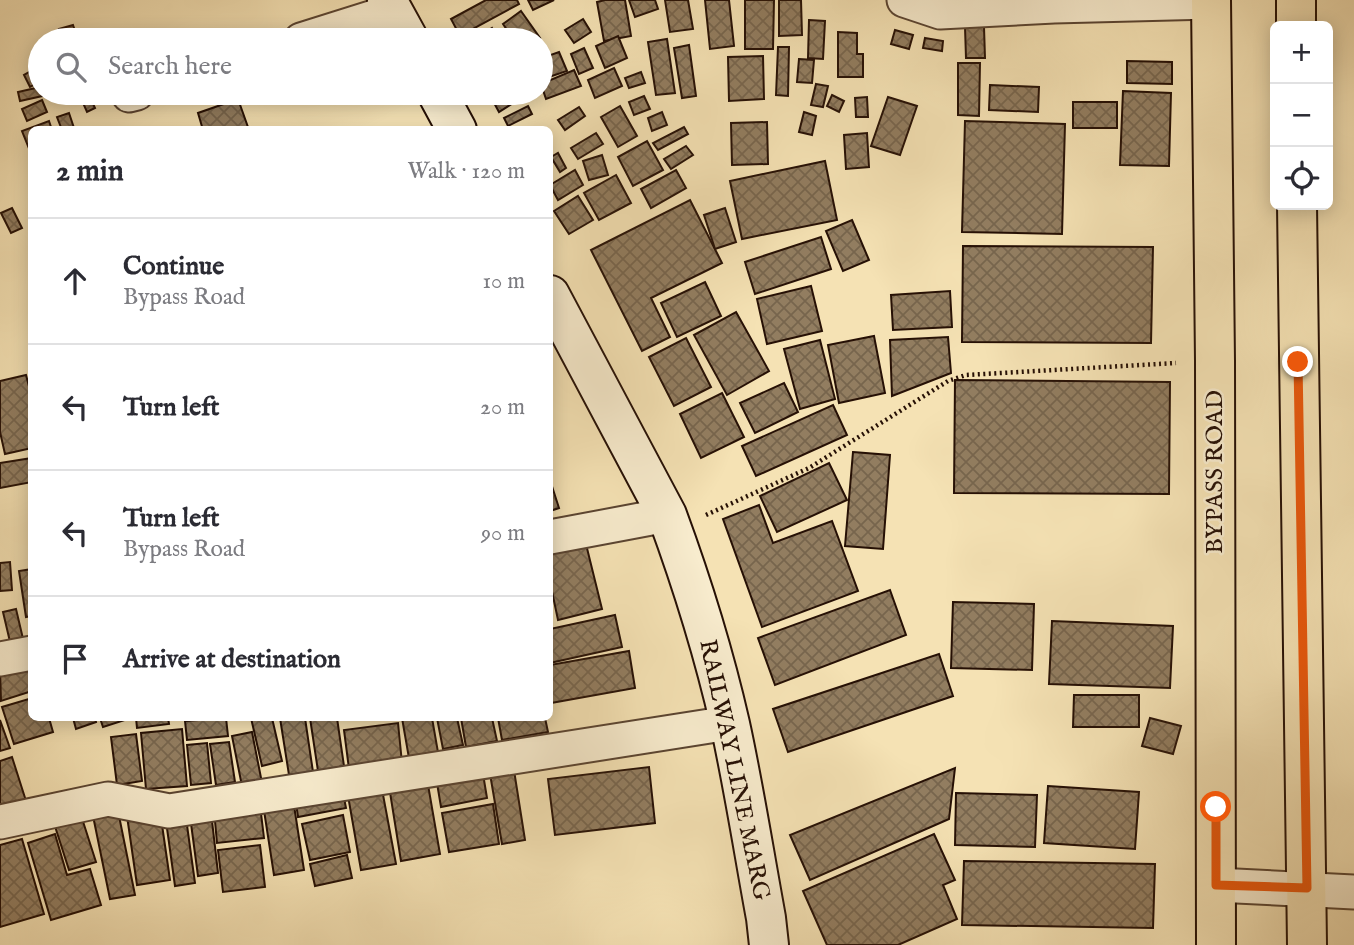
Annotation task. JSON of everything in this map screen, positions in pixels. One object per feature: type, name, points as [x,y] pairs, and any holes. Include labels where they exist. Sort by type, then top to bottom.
[{"type":"main road","points":[[1296,0],[1296,21]]},
{"type":"main road","name":"BYPASS ROAD","points":[[1211,1],[1216,945]]},
{"type":"main road","points":[[443,105],[455,126]]},
{"type":"main road","points":[[1297,210],[1307,945]]},
{"type":"main road","name":"RAILWAY LINE MARG","points":[[553,301],[670,523],[701,619],[729,723],[769,945]]},
{"type":"street","points":[[904,0],[940,12],[1211,1]]},
{"type":"street","points":[[351,28],[396,17]]},
{"type":"street","points":[[553,537],[670,523]]},
{"type":"street","points":[[0,659],[28,654]]},
{"type":"street","points":[[0,822],[108,799],[169,811],[729,723]]},
{"type":"street","points":[[1216,885],[1354,892]]},
{"type":"path","points":[[670,523],[809,468],[948,381],[966,375],[1215,361]]},
{"type":"building","points":[[486,0],[517,0],[519,4],[475,28],[456,28],[451,19]]},
{"type":"building","points":[[528,0],[554,0],[533,10]]},
{"type":"building","points":[[625,0],[631,36],[604,41],[597,2]]},
{"type":"building","points":[[629,0],[655,0],[658,9],[635,17]]},
{"type":"building","points":[[665,0],[688,0],[693,29],[670,32]]},
{"type":"building","points":[[705,0],[729,0],[734,46],[710,49]]},
{"type":"building","points":[[745,0],[774,0],[773,49],[745,49]]},
{"type":"building","points":[[779,0],[801,0],[802,35],[779,36]]},
{"type":"building","points":[[521,11],[533,28],[506,28],[503,24]]},
{"type":"building","points":[[583,19],[591,32],[574,43],[565,30]]},
{"type":"building","points":[[809,20],[825,21],[823,59],[808,58]]},
{"type":"building","points":[[965,27],[984,27],[985,58],[966,58]]},
{"type":"building","points":[[895,30],[913,35],[909,49],[891,44]]},
{"type":"building","points":[[838,32],[857,33],[857,54],[863,54],[863,77],[838,77]]},
{"type":"building","points":[[618,36],[627,58],[605,68],[596,46]]},
{"type":"building","points":[[925,38],[943,41],[942,51],[923,48]]},
{"type":"building","points":[[667,39],[675,93],[656,95],[648,42]]},
{"type":"building","points":[[689,45],[696,96],[682,98],[674,48]]},
{"type":"building","points":[[778,47],[789,47],[788,96],[776,95]]},
{"type":"building","points":[[584,48],[593,68],[579,74],[571,54]]},
{"type":"building","points":[[559,52],[567,71],[553,76],[553,54]]},
{"type":"building","points":[[763,56],[764,99],[729,101],[728,57]]},
{"type":"building","points":[[799,59],[814,60],[812,83],[797,82]]},
{"type":"building","points":[[1127,61],[1172,62],[1172,84],[1127,83]]},
{"type":"building","points":[[958,63],[980,63],[979,116],[958,115]]},
{"type":"building","points":[[614,68],[622,86],[595,98],[588,80]]},
{"type":"building","points":[[574,70],[581,86],[553,96],[553,79]]},
{"type":"building","points":[[641,72],[645,83],[629,88],[625,78]]},
{"type":"building","points":[[816,84],[828,86],[823,107],[811,105]]},
{"type":"building","points":[[990,85],[1039,87],[1038,112],[989,110]]},
{"type":"building","points":[[28,90],[28,99],[20,101],[18,92]]},
{"type":"building","points":[[1123,91],[1171,93],[1169,166],[1120,165]]},
{"type":"building","points":[[832,95],[844,101],[839,112],[827,106]]},
{"type":"building","points":[[644,96],[650,109],[634,115],[629,102]]},
{"type":"building","points":[[867,97],[868,117],[856,117],[855,98]]},
{"type":"building","points":[[888,97],[917,106],[900,155],[871,146]]},
{"type":"building","points":[[1073,102],[1117,102],[1117,128],[1073,128]]},
{"type":"building","points":[[31,105],[44,105],[47,112],[27,121],[22,109]]},
{"type":"building","points":[[84,105],[94,105],[95,108],[87,112]]},
{"type":"building","points":[[221,105],[240,105],[248,126],[202,126],[198,113]]},
{"type":"building","points":[[495,105],[510,105],[499,112]]},
{"type":"building","points":[[528,106],[532,114],[508,126],[504,118]]},
{"type":"building","points":[[620,106],[637,136],[618,147],[601,117]]},
{"type":"building","points":[[579,107],[585,116],[565,130],[558,120]]},
{"type":"building","points":[[662,112],[667,125],[652,131],[648,118]]},
{"type":"building","points":[[804,112],[816,116],[812,135],[799,132]]},
{"type":"building","points":[[69,113],[73,126],[60,126],[57,117]]},
{"type":"building","points":[[49,121],[51,126],[36,126]]},
{"type":"building","points":[[965,121],[1065,124],[1062,234],[962,232]]},
{"type":"building","points":[[767,122],[768,164],[732,165],[731,123]]},
{"type":"building","points":[[684,127],[688,134],[658,150],[653,143]]},
{"type":"building","points":[[28,129],[28,146],[22,131]]},
{"type":"building","points":[[596,133],[603,144],[578,159],[571,148]]},
{"type":"building","points":[[867,133],[869,167],[846,169],[844,135]]},
{"type":"building","points":[[647,141],[663,170],[633,186],[618,157]]},
{"type":"building","points":[[686,146],[693,155],[671,169],[664,159]]},
{"type":"building","points":[[558,153],[566,168],[560,172],[553,156]]},
{"type":"building","points":[[602,155],[608,175],[589,180],[583,161]]},
{"type":"building","points":[[825,161],[837,220],[742,239],[730,181]]},
{"type":"building","points":[[575,170],[583,185],[558,200],[553,191],[553,183]]},
{"type":"building","points":[[676,170],[686,188],[651,208],[641,189]]},
{"type":"building","points":[[616,175],[631,203],[599,220],[584,193]]},
{"type":"building","points":[[578,196],[593,220],[569,234],[554,211]]},
{"type":"building","points":[[690,200],[722,263],[651,298],[670,337],[642,351],[591,250]]},
{"type":"building","points":[[12,208],[22,228],[11,233],[1,213]]},
{"type":"building","points":[[725,208],[736,242],[715,249],[704,215]]},
{"type":"building","points":[[852,220],[869,260],[843,271],[826,231]]},
{"type":"building","points":[[821,237],[831,269],[755,294],[745,262]]},
{"type":"building","points":[[963,246],[1153,247],[1151,343],[962,342]]},
{"type":"building","points":[[705,282],[721,316],[677,337],[661,303]]},
{"type":"building","points":[[811,286],[822,331],[767,344],[757,299]]},
{"type":"building","points":[[950,291],[952,327],[893,330],[891,295]]},
{"type":"building","points":[[736,312],[769,371],[727,395],[694,335]]},
{"type":"building","points":[[874,336],[885,393],[839,403],[828,345]]},
{"type":"building","points":[[948,337],[951,373],[892,396],[890,340]]},
{"type":"building","points":[[686,338],[711,387],[674,406],[649,357]]},
{"type":"building","points":[[820,340],[835,399],[800,409],[784,349]]},
{"type":"building","points":[[26,375],[28,449],[5,454],[0,432],[0,381]]},
{"type":"building","points":[[955,380],[1170,382],[1169,494],[954,493]]},
{"type":"building","points":[[784,383],[798,412],[755,433],[740,403]]},
{"type":"building","points":[[722,393],[744,437],[701,458],[680,414]]},
{"type":"building","points":[[833,405],[847,435],[756,476],[742,446]]},
{"type":"building","points":[[853,452],[890,455],[883,549],[845,546]]},
{"type":"building","points":[[28,459],[28,483],[0,488],[0,463]]},
{"type":"building","points":[[829,463],[847,500],[777,532],[760,496]]},
{"type":"building","points":[[553,489],[559,508],[553,510]]},
{"type":"building","points":[[759,505],[773,543],[832,521],[858,591],[762,627],[723,519]]},
{"type":"building","points":[[583,532],[602,609],[558,620],[553,596],[553,540]]},
{"type":"building","points":[[10,562],[12,590],[0,591],[0,563]]},
{"type":"building","points":[[28,570],[28,617],[26,617],[19,571]]},
{"type":"building","points":[[890,590],[906,635],[775,685],[758,638]]},
{"type":"building","points":[[953,602],[1034,604],[1032,670],[951,668]]},
{"type":"building","points":[[16,609],[24,643],[11,646],[3,612]]},
{"type":"building","points":[[615,615],[622,647],[553,662],[553,628]]},
{"type":"building","points":[[1052,621],[1173,626],[1170,688],[1049,684]]},
{"type":"building","points":[[629,651],[635,688],[553,703],[553,664]]},
{"type":"building","points":[[939,654],[953,696],[788,752],[773,709]]},
{"type":"building","points":[[28,661],[28,692],[1,701],[0,670]]},
{"type":"building","points":[[1074,695],[1139,695],[1139,727],[1073,727]]},
{"type":"building","points":[[28,699],[28,721],[50,721],[53,732],[14,744],[2,707]]},
{"type":"building","points":[[1150,718],[1181,726],[1173,754],[1142,746]]},
{"type":"building","points":[[0,720],[10,748],[0,751]]},
{"type":"building","points":[[74,721],[96,721],[96,722],[76,729]]},
{"type":"building","points":[[101,721],[122,721],[103,727]]},
{"type":"building","points":[[136,721],[168,721],[169,724],[137,728]]},
{"type":"building","points":[[185,721],[226,721],[228,736],[187,740]]},
{"type":"building","points":[[252,721],[273,721],[282,761],[262,766]]},
{"type":"building","points":[[280,721],[305,721],[313,772],[289,775]]},
{"type":"building","points":[[310,721],[337,721],[344,766],[318,771]]},
{"type":"building","points":[[403,721],[433,721],[439,758],[410,764]]},
{"type":"building","points":[[438,721],[458,721],[463,745],[443,749]]},
{"type":"building","points":[[462,721],[493,721],[497,741],[466,747]]},
{"type":"building","points":[[499,721],[546,721],[548,732],[502,740]]},
{"type":"building","points":[[398,723],[402,763],[349,769],[344,730]]},
{"type":"building","points":[[182,729],[187,786],[146,789],[141,733]]},
{"type":"building","points":[[252,732],[262,783],[242,786],[232,736]]},
{"type":"building","points":[[136,734],[142,781],[117,785],[111,737]]},
{"type":"building","points":[[229,742],[235,782],[216,785],[210,744]]},
{"type":"building","points":[[207,743],[211,783],[191,785],[187,745]]},
{"type":"building","points":[[12,757],[27,804],[0,813],[0,761]]},
{"type":"building","points":[[513,764],[525,840],[502,844],[489,768]]},
{"type":"building","points":[[649,767],[655,823],[555,835],[548,779]]},
{"type":"building","points":[[482,768],[487,798],[441,807],[436,777]]},
{"type":"building","points":[[955,768],[949,819],[810,880],[790,835]]},
{"type":"building","points":[[427,779],[440,854],[401,861],[389,786]]},
{"type":"building","points":[[381,784],[396,864],[361,870],[347,790]]},
{"type":"building","points":[[1048,786],[1139,792],[1135,849],[1044,843]]},
{"type":"building","points":[[342,788],[346,808],[298,817],[295,796]]},
{"type":"building","points":[[956,793],[1037,795],[1035,847],[955,845]]},
{"type":"building","points":[[293,799],[304,870],[274,875],[263,804]]},
{"type":"building","points":[[493,804],[499,844],[449,852],[442,813]]},
{"type":"building","points":[[260,805],[264,838],[217,843],[214,810]]},
{"type":"building","points":[[117,806],[135,895],[110,899],[92,811]]},
{"type":"building","points":[[79,809],[96,862],[69,870],[52,817]]},
{"type":"building","points":[[160,811],[170,880],[137,885],[127,816]]},
{"type":"building","points":[[211,812],[218,873],[198,876],[190,816]]},
{"type":"building","points":[[343,815],[350,852],[310,860],[302,824]]},
{"type":"building","points":[[186,818],[195,883],[175,886],[166,821]]},
{"type":"building","points":[[55,834],[67,875],[90,869],[101,905],[51,920],[28,843]]},
{"type":"building","points":[[934,834],[955,880],[943,885],[957,919],[898,945],[827,945],[803,891]]},
{"type":"building","points":[[22,839],[44,914],[0,927],[0,845]]},
{"type":"building","points":[[260,845],[265,887],[223,892],[218,850]]},
{"type":"building","points":[[347,855],[352,878],[315,886],[310,864]]},
{"type":"building","points":[[964,861],[1155,864],[1153,928],[962,925]]},
{"type":"route","points":[[1216,807],[1216,885],[1307,888],[1298,362]]}]
